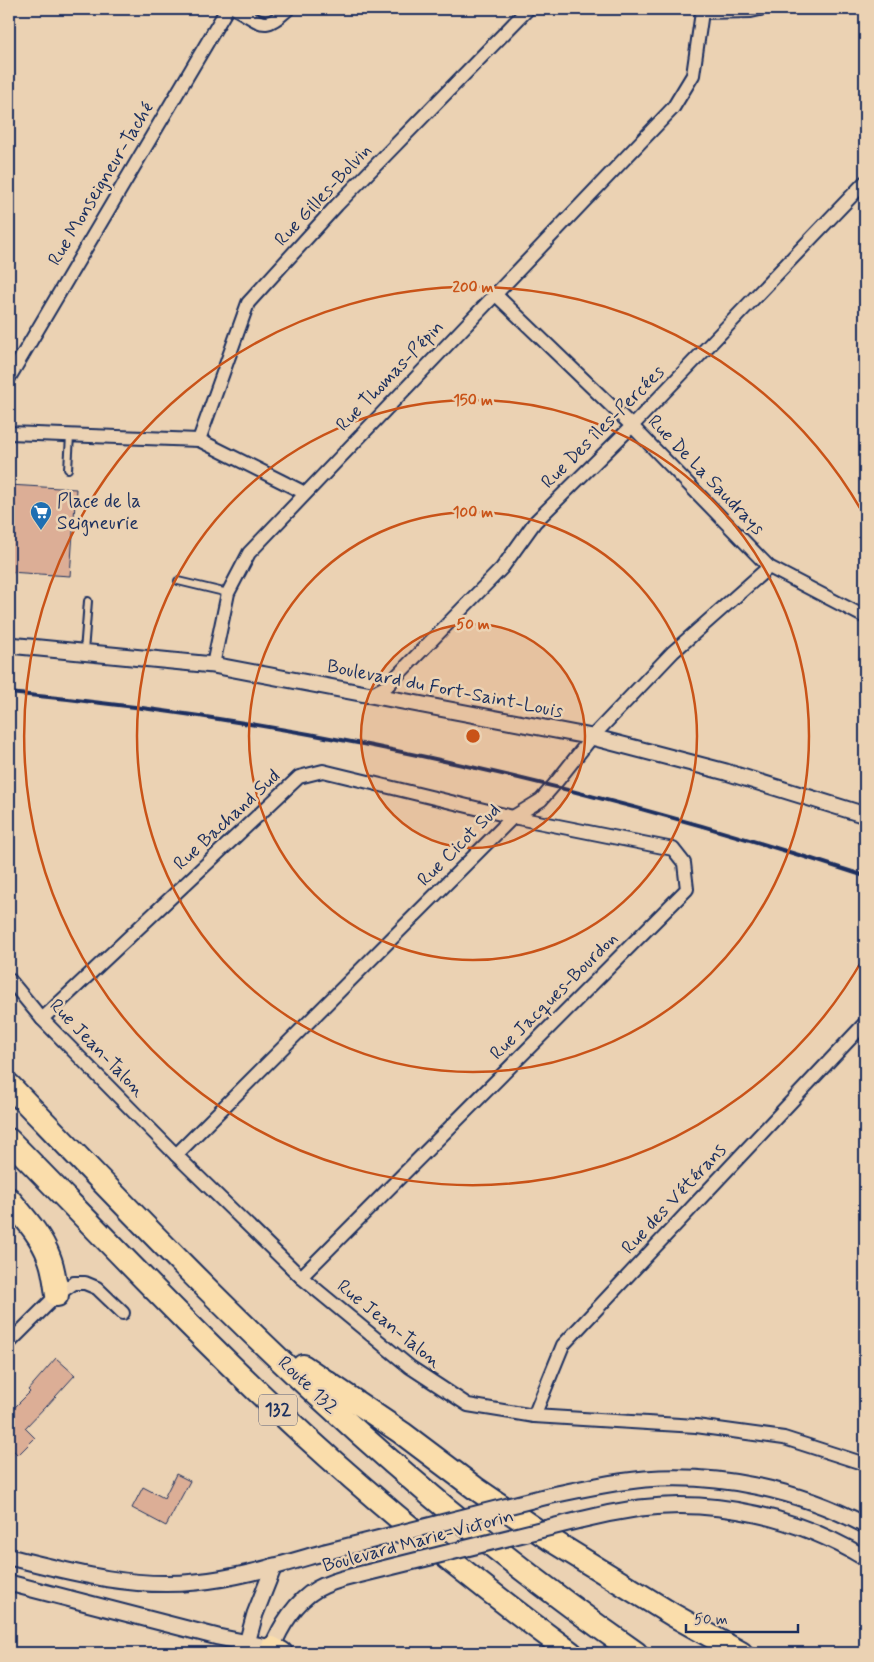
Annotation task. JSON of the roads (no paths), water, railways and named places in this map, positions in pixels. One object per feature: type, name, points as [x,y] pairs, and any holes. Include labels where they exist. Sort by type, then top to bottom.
[{"type":"highway","name":"Route 132","points":[[9,1085],[247,1328],[324,1401],[416,1483],[494,1547],[636,1653]]},
{"type":"highway","name":"Route 132","points":[[9,1140],[220,1354],[304,1435],[448,1559],[571,1653]]},
{"type":"highway","points":[[9,1199],[32,1228],[46,1251],[52,1267],[57,1295]]},
{"type":"highway","points":[[247,1328],[402,1433],[475,1488],[551,1540],[673,1615],[741,1653]]},
{"type":"street","name":"Rue Monseigneur-Taché","points":[[9,378],[226,9]]},
{"type":"street","points":[[236,9],[263,24],[272,23],[288,9]]},
{"type":"street","name":"Rue Gilles-Bolvin","points":[[200,440],[248,303],[337,205],[528,9]]},
{"type":"street","points":[[702,11],[750,11],[760,9]]},
{"type":"street","name":"Rue Thomas-Pépin","points":[[213,665],[228,593],[249,553],[673,108],[693,75],[702,11]]},
{"type":"street","name":"Rue Des îles-Percées","points":[[368,696],[387,686],[502,568],[535,522],[632,426],[865,182]]},
{"type":"street","name":"Rue De La Saudrays","points":[[495,294],[632,426],[769,566],[865,618]]},
{"type":"street","points":[[9,433],[200,440],[305,493]]},
{"type":"street","name":"Rue Cicot Sud","points":[[176,1155],[513,817],[540,800],[554,786],[592,737],[673,652],[769,566]]},
{"type":"street","name":"Boulevard du Fort-Saint-Louis","points":[[9,645],[213,665],[368,696],[592,737],[726,772],[865,815]]},
{"type":"street","name":"Rue Bachand Sud","points":[[42,1019],[300,777],[323,771],[513,817]]},
{"type":"street","name":"Rue Jacques-Bourdon","points":[[302,1277],[687,889],[684,863],[673,849],[513,817]]},
{"type":"street","name":"Rue Jean-Talon","points":[[9,979],[42,1019],[176,1155],[302,1277],[410,1367],[468,1405],[534,1416],[696,1426],[784,1438],[865,1464]]},
{"type":"street","name":"Rue des Vétérans","points":[[534,1416],[563,1344],[865,1023]]},
{"type":"street","points":[[9,1344],[57,1295],[70,1285],[79,1282],[97,1288],[122,1313]]},
{"type":"street","name":"Boulevard Marie-Victorin","points":[[9,1557],[85,1576],[119,1581],[156,1584],[214,1580],[548,1496],[626,1481],[663,1478],[704,1478],[748,1484],[790,1494],[823,1505],[865,1525]]},
{"type":"street","name":"Boulevard Marie-Victorin","points":[[9,1583],[277,1651],[283,1626],[304,1600],[322,1587],[354,1576],[580,1520],[641,1508],[696,1506],[732,1510],[767,1517],[806,1529],[865,1558]]},
{"type":"street","points":[[247,1643],[255,1614],[274,1566]]},
{"type":"lane","points":[[68,469],[70,436]]},
{"type":"lane","points":[[178,581],[228,593]]},
{"type":"lane","points":[[84,652],[88,601]]},
{"type":"railway","points":[[9,693],[227,720],[442,760],[549,785],[655,813],[865,876]]},
{"type":"place","name":"Place de la Seigneurie","points":[[41,531]]}]
